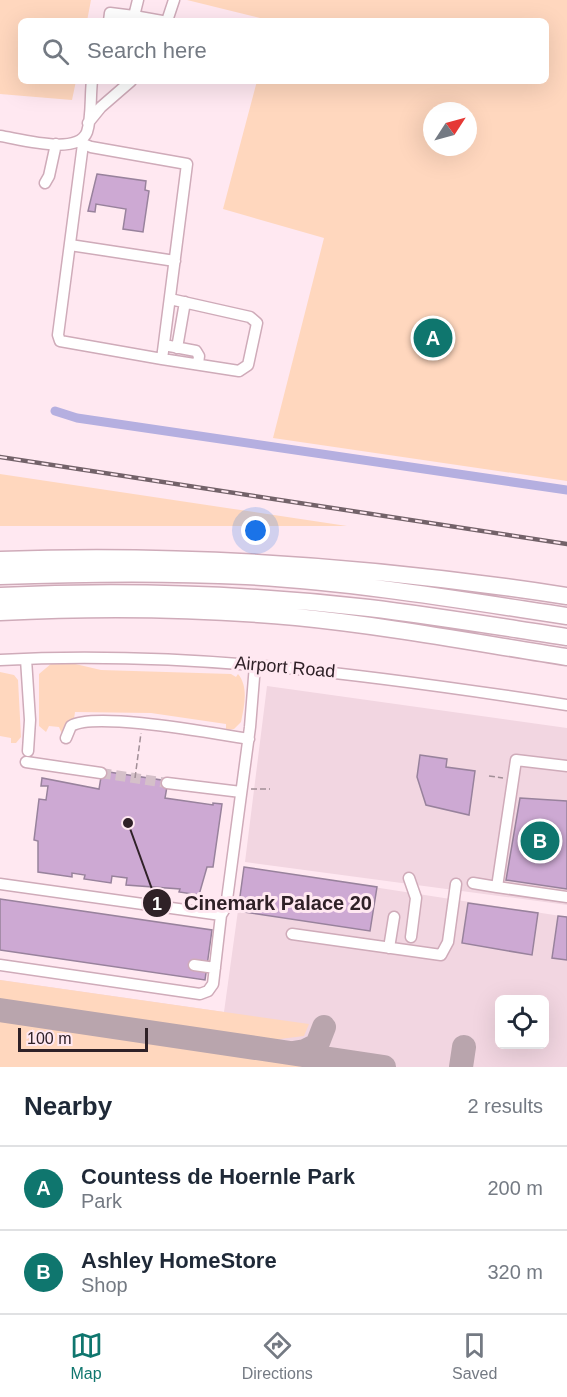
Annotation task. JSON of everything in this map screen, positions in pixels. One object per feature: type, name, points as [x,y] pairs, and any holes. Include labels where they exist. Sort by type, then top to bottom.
[{"type":"highway","points":[[0,560],[180,559],[303,565],[474,582],[567,596]]},
{"type":"highway","points":[[0,576],[125,573],[247,576],[411,593],[567,616]]},
{"type":"highway","points":[[0,596],[110,593],[271,599],[398,612],[567,637]]},
{"type":"highway","points":[[0,612],[109,609],[269,615],[363,624],[567,657]]},
{"type":"street","points":[[134,16],[138,0]]},
{"type":"street","points":[[168,18],[173,1]]},
{"type":"street","points":[[109,18],[110,13],[145,18]]},
{"type":"street","points":[[92,84],[86,133],[81,143],[58,335],[60,341],[239,371],[248,365],[257,323],[250,317],[170,299]]},
{"type":"street","points":[[87,123],[101,107],[128,84]]},
{"type":"street","points":[[0,136],[67,146],[81,143],[187,164],[162,359]]},
{"type":"street","points":[[45,183],[49,176],[56,144]]},
{"type":"street","points":[[70,245],[175,261]]},
{"type":"street","points":[[177,348],[185,302]]},
{"type":"street","points":[[164,345],[196,351],[199,356],[198,364]]},
{"type":"street","points":[[26,659],[30,720],[27,756],[101,773]]},
{"type":"street","name":"Airport Road","points":[[0,660],[161,659],[255,664],[354,673],[567,705]]},
{"type":"street","points":[[0,965],[200,994],[212,987],[221,915],[226,907],[249,739],[255,664]]},
{"type":"street","points":[[66,738],[68,728],[77,722],[143,723],[249,739]]},
{"type":"street","points":[[497,887],[516,760],[567,766]]},
{"type":"street","points":[[168,783],[241,789]]},
{"type":"street","points":[[409,878],[416,897],[411,936]]},
{"type":"street","points":[[473,883],[567,897]]},
{"type":"street","points":[[0,884],[221,915]]},
{"type":"street","points":[[292,934],[443,954],[448,942],[456,884]]},
{"type":"street","points":[[389,948],[394,917]]},
{"type":"street","points":[[194,965],[215,968]]},
{"type":"path","points":[[135,778],[143,723]]},
{"type":"path","points":[[489,776],[513,779]]},
{"type":"path","points":[[241,789],[270,789]]},
{"type":"shaded area","points":[[0,0],[91,0],[88,18],[18,18],[18,84],[75,84],[72,100],[0,94]]},
{"type":"shaded area","points":[[187,0],[567,0],[567,481],[273,438],[324,238],[223,209],[256,84],[549,84],[549,18],[260,18]]},
{"type":"shaded area","points":[[0,474],[347,526],[0,526]]},
{"type":"shaded area","points":[[52,663],[71,663],[101,670],[231,674],[236,677],[238,674],[245,691],[241,722],[234,729],[226,730],[226,724],[151,713],[75,712],[74,719],[69,722],[62,734],[59,727],[49,726],[46,732],[39,726],[39,674]]},
{"type":"shaded area","points":[[0,672],[14,675],[18,680],[21,737],[16,743],[11,743],[11,738],[0,736]]},
{"type":"shaded area","points":[[267,686],[567,728],[567,905],[245,862]]},
{"type":"shaded area","points":[[244,867],[567,917],[567,1067],[0,1067],[0,980],[224,1012]]},
{"type":"shaded area","points":[[0,980],[309,1024],[304,1036],[272,1040],[221,1035],[0,1002]]},
{"type":"shaded area","points":[[0,1019],[265,1057],[309,1067],[0,1067]]},
{"type":"building","points":[[97,174],[146,181],[145,190],[149,191],[143,232],[123,229],[126,209],[96,204],[95,212],[88,211]]},
{"type":"building","points":[[420,755],[447,759],[446,767],[475,771],[469,815],[426,805],[417,777]]},
{"type":"building","points":[[102,771],[168,781],[165,798],[213,805],[213,803],[222,804],[213,867],[207,867],[199,895],[179,892],[180,889],[126,885],[127,878],[112,876],[111,883],[84,879],[85,875],[72,873],[72,877],[38,872],[38,841],[34,840],[39,799],[46,800],[48,786],[41,786],[42,778],[99,789]]},
{"type":"building","points":[[520,798],[567,801],[567,889],[506,880]]},
{"type":"building","points":[[244,867],[377,887],[370,931],[238,911]]},
{"type":"building","points":[[0,899],[212,930],[205,980],[0,950]]},
{"type":"building","points":[[468,903],[538,913],[532,955],[462,943]]},
{"type":"building","points":[[558,916],[567,917],[567,960],[552,958]]},
{"type":"waterway","points":[[55,411],[77,418],[567,490]]},
{"type":"taxiway","points":[[0,1010],[384,1067]]},
{"type":"taxiway","points":[[293,1053],[305,1051],[317,1045],[324,1027]]},
{"type":"taxiway","points":[[461,1067],[464,1047]]},
{"type":"tunnel","points":[[101,773],[167,783]]},
{"type":"railway","points":[[0,457],[567,544]]},
{"type":"place","name":"Countess de Hoernle Park","points":[[433,338]]},
{"type":"place","name":"Cinemark Palace 20","points":[[128,823]]},
{"type":"place","name":"Ashley HomeStore","points":[[540,841]]}]
